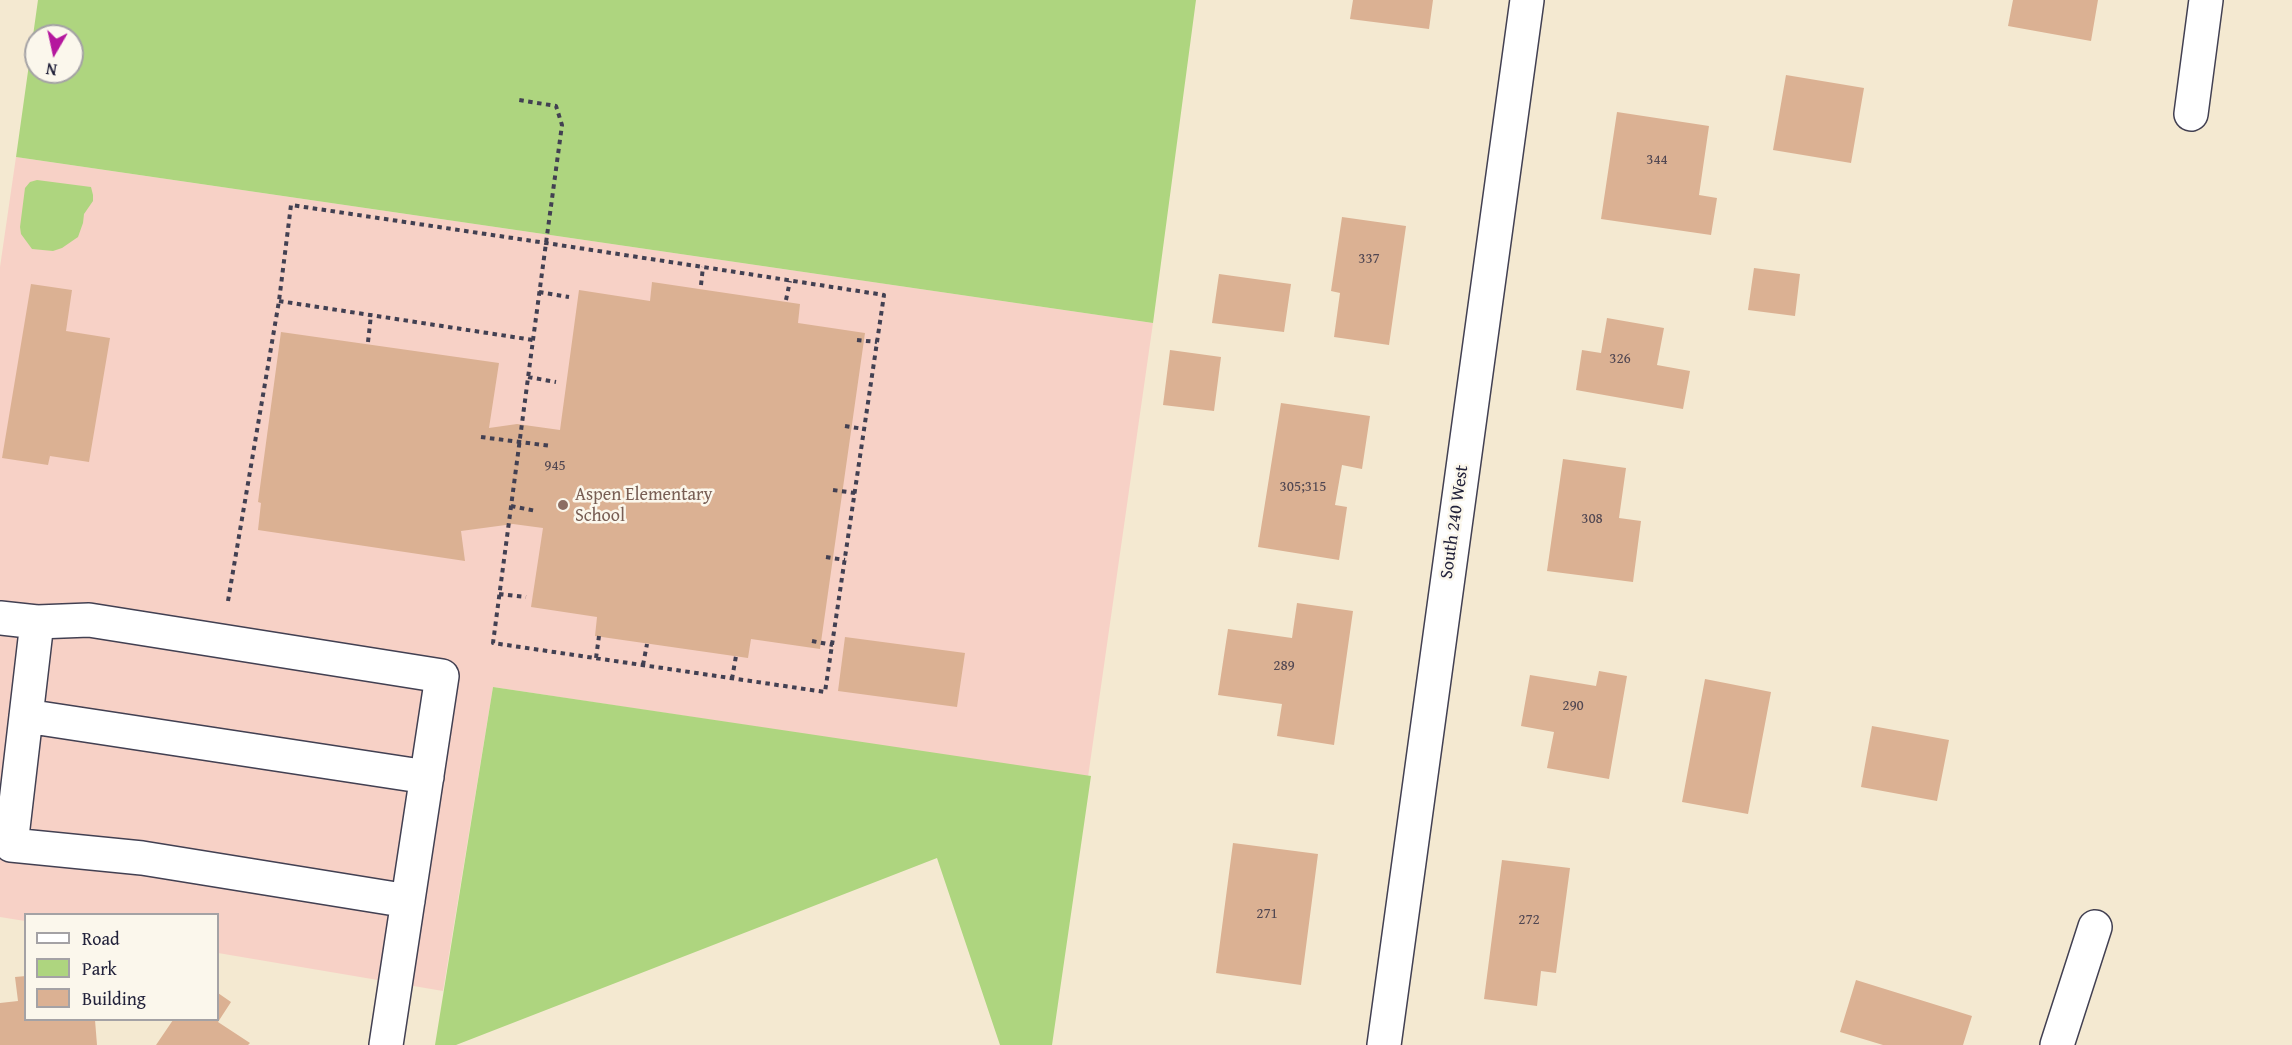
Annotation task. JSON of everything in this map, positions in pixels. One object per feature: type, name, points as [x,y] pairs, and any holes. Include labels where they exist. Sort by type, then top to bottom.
[{"type":"street","name":"South 240 West","points":[[1384,1045],[1527,0]]},
{"type":"street","points":[[2191,114],[2206,0]]},
{"type":"street","points":[[0,618],[37,622],[89,620],[442,676],[386,1045]]},
{"type":"street","points":[[37,622],[11,844],[142,858],[408,901]]},
{"type":"street","points":[[26,716],[427,777]]},
{"type":"street","points":[[2056,1045],[2095,927]]},
{"type":"path","points":[[228,601],[279,301],[291,205],[546,243],[884,295],[825,692],[493,643],[519,442],[539,292],[546,243],[562,125],[556,106],[519,100]]},
{"type":"path","points":[[701,285],[703,267]]},
{"type":"path","points":[[786,300],[790,281]]},
{"type":"path","points":[[539,292],[569,297]]},
{"type":"path","points":[[279,301],[533,340]]},
{"type":"path","points":[[368,342],[371,315]]},
{"type":"path","points":[[857,340],[877,342]]},
{"type":"path","points":[[528,377],[556,382]]},
{"type":"path","points":[[845,426],[864,429]]},
{"type":"path","points":[[481,437],[551,446]]},
{"type":"path","points":[[833,490],[855,493]]},
{"type":"path","points":[[511,506],[536,511]]},
{"type":"path","points":[[826,557],[845,560]]},
{"type":"path","points":[[499,594],[526,597]]},
{"type":"path","points":[[596,658],[599,636]]},
{"type":"path","points":[[812,641],[833,645]]},
{"type":"path","points":[[643,665],[647,644]]},
{"type":"path","points":[[732,679],[736,656]]},
{"type":"shaded area","name":"Aspen Elementary School","points":[[16,157],[1153,323],[1088,777],[493,687],[443,991],[219,953],[219,913],[24,913],[24,921],[0,917],[0,267]]},
{"type":"green space","points":[[38,0],[1196,0],[1153,323],[16,157],[26,84],[84,84],[84,24],[35,24]]},
{"type":"green space","points":[[37,180],[91,187],[93,195],[93,201],[84,214],[78,237],[53,251],[32,249],[21,234],[25,188],[30,182]]},
{"type":"green space","points":[[493,687],[1091,776],[1052,1045],[1000,1045],[937,858],[456,1045],[435,1045]]},
{"type":"building","points":[[1353,0],[1433,0],[1429,29],[1350,19]]},
{"type":"building","points":[[2013,0],[2098,0],[2091,41],[2008,26]]},
{"type":"building","points":[[1786,75],[1864,88],[1851,163],[1773,150]]},
{"type":"building","points":[[1617,112],[1709,126],[1699,195],[1717,198],[1711,235],[1601,219]]},
{"type":"building","points":[[1342,217],[1406,226],[1389,345],[1334,337],[1340,293],[1331,291]]},
{"type":"building","points":[[1754,268],[1800,274],[1795,316],[1748,310]]},
{"type":"building","points":[[1219,274],[1291,284],[1284,332],[1212,323]]},
{"type":"building","points":[[652,282],[800,304],[798,323],[865,333],[820,649],[751,639],[748,658],[595,636],[597,617],[531,607],[543,528],[513,524],[461,531],[465,561],[258,530],[261,503],[258,502],[281,332],[499,363],[489,428],[517,424],[560,430],[579,290],[650,301]]},
{"type":"building","points":[[31,284],[72,290],[66,331],[110,338],[89,462],[50,456],[48,465],[2,458]]},
{"type":"building","points":[[1607,318],[1664,328],[1657,365],[1690,371],[1683,409],[1576,390],[1582,350],[1601,353]]},
{"type":"building","points":[[1170,350],[1221,357],[1214,411],[1163,405]]},
{"type":"building","points":[[1281,403],[1370,416],[1362,469],[1342,465],[1335,505],[1347,507],[1339,560],[1258,547]]},
{"type":"building","points":[[1563,459],[1626,468],[1619,518],[1641,521],[1633,582],[1547,571]]},
{"type":"building","points":[[1297,603],[1353,611],[1334,745],[1277,736],[1282,704],[1218,695],[1228,629],[1292,638]]},
{"type":"building","points":[[845,637],[965,653],[957,707],[838,691]]},
{"type":"building","points":[[1599,671],[1627,676],[1609,779],[1547,768],[1554,732],[1521,726],[1530,675],[1596,686]]},
{"type":"building","points":[[1705,679],[1771,692],[1748,814],[1682,802]]},
{"type":"building","points":[[1872,726],[1949,740],[1937,801],[1861,787]]},
{"type":"building","points":[[1233,843],[1318,854],[1301,985],[1216,973]]},
{"type":"building","points":[[1502,860],[1570,868],[1556,973],[1541,971],[1537,1006],[1484,999]]},
{"type":"building","points":[[24,976],[24,1021],[95,1021],[97,1045],[0,1045],[0,1003],[18,1001],[15,977]]},
{"type":"building","points":[[1856,980],[1972,1016],[1963,1045],[1883,1045],[1840,1032]]},
{"type":"building","points":[[219,994],[231,1002],[219,1020]]},
{"type":"building","points":[[172,1021],[219,1021],[250,1043],[248,1045],[156,1045]]},
{"type":"place","name":"Aspen Elementary School","points":[[563,505]]}]
